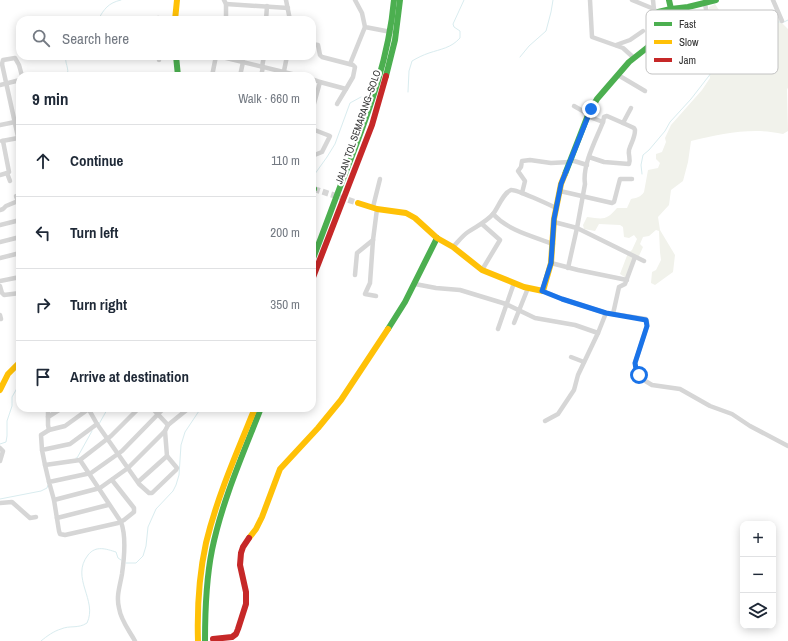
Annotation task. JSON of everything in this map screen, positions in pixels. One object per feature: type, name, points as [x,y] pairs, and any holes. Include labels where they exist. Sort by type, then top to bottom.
[{"type":"main road","points":[[175,16],[177,0]]},
{"type":"main road","name":"JALAN TOL SEMARANG–SOLO","points":[[316,250],[363,127],[386,54],[391,32],[394,0]]},
{"type":"main road","name":"JALAN TOL SEMARANG–SOLO","points":[[316,270],[372,125],[394,47],[400,0]]},
{"type":"main road","points":[[669,0],[671,9]]},
{"type":"main road","points":[[666,10],[705,4],[716,0]]},
{"type":"main road","points":[[358,203],[375,208],[398,211],[411,216],[437,238],[452,247],[482,270],[528,288],[542,291],[551,263],[554,222],[560,191],[588,115],[597,99],[634,58],[646,48]]},
{"type":"main road","points":[[176,60],[178,72]]},
{"type":"main road","points":[[212,640],[232,637],[236,634],[246,604],[246,592],[240,568],[241,553],[243,547],[256,530],[280,469],[318,428],[341,400],[387,332],[415,284],[437,238]]},
{"type":"main road","points":[[0,390],[8,374],[16,366]]},
{"type":"main road","points":[[198,641],[197,611],[200,579],[206,545],[214,516],[253,412]]},
{"type":"main road","points":[[205,641],[204,613],[208,575],[219,521],[260,412]]},
{"type":"street","points":[[286,0],[289,16]]},
{"type":"street","points":[[350,64],[365,27],[362,13],[355,0]]},
{"type":"street","points":[[590,0],[592,36],[596,39],[624,49],[634,58]]},
{"type":"street","points":[[632,0],[653,10]]},
{"type":"street","points":[[653,0],[655,10]]},
{"type":"street","points":[[773,0],[777,10]]},
{"type":"street","points":[[226,16],[225,2],[288,8]]},
{"type":"street","points":[[705,4],[706,10]]},
{"type":"street","points":[[266,16],[267,6]]},
{"type":"street","points":[[778,12],[782,21]]},
{"type":"street","points":[[365,27],[391,32]]},
{"type":"street","points":[[616,45],[630,40],[643,32]]},
{"type":"street","points":[[316,45],[318,45],[320,55],[322,57],[355,66],[350,83],[337,104]]},
{"type":"street","points":[[16,58],[14,57],[6,59],[2,62],[16,126]]},
{"type":"street","points":[[17,60],[21,72]]},
{"type":"street","points":[[213,72],[216,60]]},
{"type":"street","points":[[236,60],[277,72]]},
{"type":"street","points":[[261,72],[263,60]]},
{"type":"street","points":[[283,72],[286,60]]},
{"type":"street","points":[[241,72],[242,62]]},
{"type":"street","points":[[618,75],[645,91]]},
{"type":"street","points":[[316,80],[346,89]]},
{"type":"street","points":[[0,85],[16,81]]},
{"type":"street","points":[[316,96],[320,82]]},
{"type":"street","points":[[574,106],[603,122]]},
{"type":"street","points":[[623,123],[631,108]]},
{"type":"street","points":[[568,268],[583,196],[586,165],[590,158],[604,117],[607,116],[634,128],[633,141],[629,151],[629,164],[604,162],[590,158]]},
{"type":"street","points":[[0,125],[14,120]]},
{"type":"street","points":[[316,131],[330,136],[323,151],[316,155]]},
{"type":"street","points":[[10,181],[7,173],[9,171],[7,158],[2,142],[16,136]]},
{"type":"street","points":[[0,159],[7,158]]},
{"type":"street","points":[[522,193],[525,181],[518,171],[522,162],[530,160],[551,162],[570,161],[586,165]]},
{"type":"street","points":[[0,175],[7,173]]},
{"type":"street","points":[[560,191],[612,203],[620,178],[632,179]]},
{"type":"street","points":[[376,296],[365,294],[370,283],[375,208],[380,179]]},
{"type":"street","points":[[452,247],[463,236],[482,224],[493,214],[510,190],[522,193],[556,208]]},
{"type":"street","points":[[0,210],[16,200]]},
{"type":"street","points":[[493,214],[501,222],[513,229],[553,244]]},
{"type":"street","points":[[0,226],[16,221]]},
{"type":"street","points":[[554,222],[577,228],[644,261]]},
{"type":"street","points":[[482,224],[500,240],[482,270]]},
{"type":"street","points":[[0,242],[16,238]]},
{"type":"street","points":[[355,275],[357,253],[373,240]]},
{"type":"street","points":[[0,258],[16,254]]},
{"type":"street","points":[[613,314],[619,287],[625,285],[635,257]]},
{"type":"street","points":[[551,263],[627,280]]},
{"type":"street","points":[[0,281],[16,278]]},
{"type":"street","points":[[498,329],[514,283]]},
{"type":"street","points":[[415,284],[460,290],[506,304],[535,318],[575,325],[598,333]]},
{"type":"street","points":[[0,286],[4,295],[16,294]]},
{"type":"street","points":[[514,323],[528,288]]},
{"type":"street","points":[[542,291],[606,313],[645,319],[647,321],[647,326],[637,354],[635,365],[639,375],[646,382],[652,385],[680,389],[710,406],[732,414],[750,426],[788,446]]},
{"type":"street","points":[[545,421],[558,414],[574,390],[578,375],[606,313]]},
{"type":"street","points":[[571,357],[584,362]]},
{"type":"street","points":[[48,412],[49,430]]},
{"type":"street","points":[[48,417],[56,412]]},
{"type":"street","points":[[84,412],[65,426],[40,434],[45,465],[54,500],[58,532],[65,535],[121,522],[134,512],[134,508],[112,480]]},
{"type":"street","points":[[91,412],[97,424],[118,454],[147,492],[152,493],[177,469],[167,456],[165,431]]},
{"type":"street","points":[[45,465],[80,460],[108,438],[135,412]]},
{"type":"street","points":[[54,500],[99,489],[128,468],[165,431],[168,425],[184,412]]},
{"type":"street","points":[[49,482],[88,474],[118,454],[158,414],[168,425]]},
{"type":"street","points":[[42,450],[70,444],[97,424]]},
{"type":"street","points":[[0,448],[3,451],[0,461]]},
{"type":"street","points":[[138,482],[167,456]]},
{"type":"street","points":[[80,460],[108,505],[121,522],[124,532],[123,561],[122,576],[117,594],[118,606],[123,621],[135,641]]},
{"type":"street","points":[[0,503],[13,502],[30,518],[32,519],[36,517]]},
{"type":"street","points":[[57,518],[108,505]]},
{"type":"shaded area","points":[[715,4],[719,10],[710,10],[709,7]]},
{"type":"shaded area","points":[[778,18],[788,29],[788,131],[783,134],[760,131],[737,132],[691,141],[683,181],[671,190],[669,205],[658,217],[660,230],[675,255],[673,272],[655,285],[651,283],[652,272],[656,270],[661,260],[659,231],[656,230],[649,236],[643,237],[640,244],[643,247],[639,256],[633,261],[626,278],[620,274],[628,253],[632,250],[637,239],[634,235],[629,238],[624,237],[623,227],[620,225],[599,224],[595,231],[584,229],[583,225],[587,217],[607,217],[617,208],[627,208],[631,199],[637,198],[643,194],[648,170],[658,168],[660,163],[656,159],[656,154],[662,152],[666,142],[665,138],[671,125],[702,90],[710,78],[709,74],[778,74]]},
{"type":"waterway","points":[[100,16],[107,7],[121,0]]},
{"type":"waterway","points":[[408,92],[409,71],[412,61],[449,46],[460,38],[460,31],[454,27],[453,24],[464,0]]},
{"type":"waterway","points":[[520,57],[529,46],[546,31],[553,0]]},
{"type":"waterway","points":[[784,22],[788,20]]},
{"type":"waterway","points":[[66,60],[68,72]]},
{"type":"waterway","points":[[642,174],[641,165],[643,155],[665,131],[670,122],[691,99],[710,74]]},
{"type":"waterway","points":[[316,172],[335,144],[350,103],[361,97]]},
{"type":"waterway","points":[[0,444],[6,442],[7,421],[12,406],[12,397],[16,390]]},
{"type":"waterway","points":[[99,424],[106,412]]},
{"type":"waterway","points":[[126,563],[136,563],[143,556],[146,546],[148,527],[156,509],[173,491],[176,485],[179,475],[181,445],[185,432],[198,412]]},
{"type":"waterway","points":[[76,458],[92,431]]},
{"type":"waterway","points":[[0,499],[41,491],[47,488],[48,485]]},
{"type":"waterway","points":[[41,641],[58,630],[80,626],[87,623],[89,606],[82,572],[83,564],[88,555],[94,550],[105,549],[116,552],[118,558],[121,560]]},
{"type":"tunnel","points":[[316,190],[358,203]]},
{"type":"traffic: fast","points":[[316,250],[378,82],[388,41],[394,0]]},
{"type":"traffic: fast","points":[[386,76],[395,40],[400,0]]},
{"type":"traffic: fast","points":[[667,10],[671,9],[669,0]]},
{"type":"traffic: fast","points":[[671,9],[688,7],[716,0]]},
{"type":"traffic: fast","points":[[565,174],[588,115],[597,99],[629,62],[646,49]]},
{"type":"traffic: fast","points":[[176,60],[178,72]]},
{"type":"traffic: fast","points":[[388,329],[405,302],[437,238]]},
{"type":"traffic: fast","points":[[205,641],[207,584],[216,532],[234,478],[259,412]]},
{"type":"traffic: slow","points":[[175,16],[177,0]]},
{"type":"traffic: slow","points":[[358,203],[377,209],[406,213],[415,218],[437,238],[453,247],[482,270],[524,287],[543,291],[551,263],[554,219],[561,184],[565,174]]},
{"type":"traffic: slow","points":[[249,538],[256,529],[262,517],[280,469],[318,428],[341,400],[388,329]]},
{"type":"traffic: slow","points":[[0,390],[8,374],[16,366]]},
{"type":"traffic: slow","points":[[198,641],[199,592],[206,543],[234,458],[253,412]]},
{"type":"traffic: jam","points":[[316,270],[372,125],[386,76]]},
{"type":"traffic: jam","points":[[213,639],[232,637],[236,634],[238,629],[246,604],[246,592],[240,565],[241,553],[249,538]]},
{"type":"route","points":[[591,109],[561,184],[554,219],[551,263],[542,291],[606,313],[645,319],[647,326],[635,363],[635,367],[639,375]]}]
